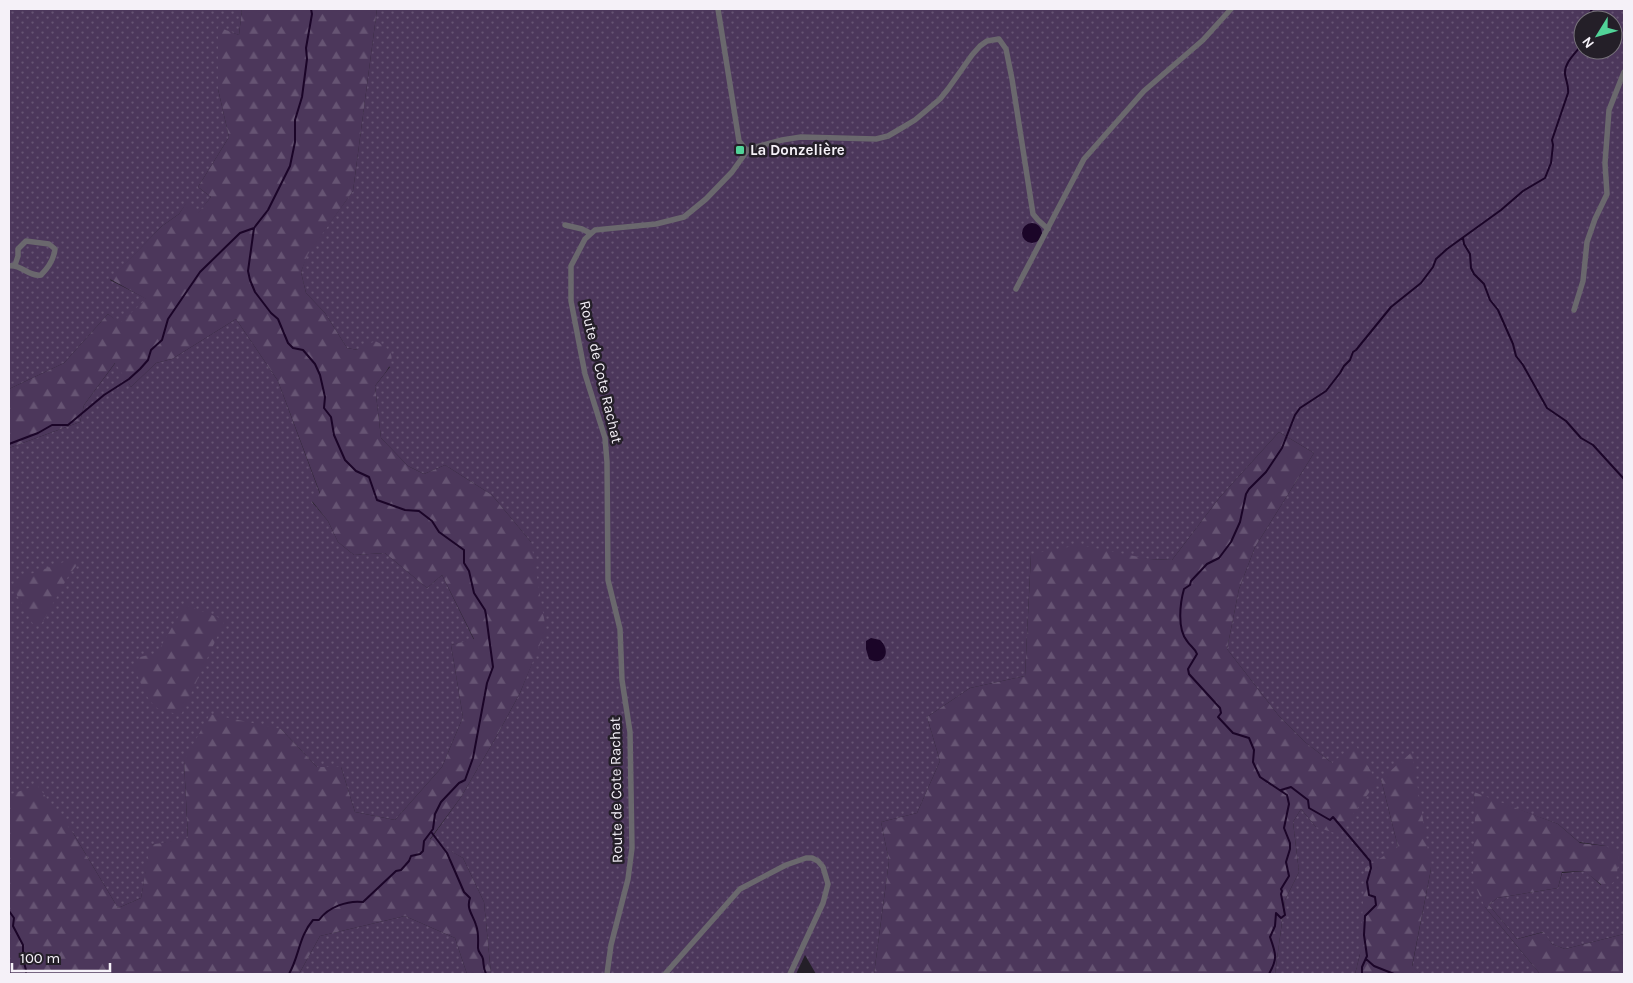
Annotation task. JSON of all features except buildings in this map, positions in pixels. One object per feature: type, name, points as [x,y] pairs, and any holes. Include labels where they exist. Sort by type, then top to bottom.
[{"type":"street","points":[[718,9],[739,140],[747,151]]},
{"type":"street","points":[[1016,289],[1084,159],[1144,91],[1203,40],[1230,9]]},
{"type":"street","points":[[565,225],[590,233],[600,229],[617,229],[656,224],[684,217],[706,199],[732,172],[747,151],[758,146],[801,138],[868,139],[888,136],[915,120],[940,99],[980,46],[986,41],[999,39],[1006,49],[1012,79],[1031,204],[1038,220],[1048,230]]},
{"type":"street","points":[[1574,310],[1583,281],[1587,242],[1607,194],[1605,163],[1610,110],[1624,72]]},
{"type":"street","name":"Route de Cote Rachat","points":[[590,233],[571,266],[571,301],[585,374],[605,438],[608,462],[608,580],[620,629],[622,680],[630,732],[631,775],[631,857],[624,898],[611,945],[607,974]]},
{"type":"street","points":[[26,241],[49,244],[55,249],[50,263],[41,275],[32,274],[12,265],[18,256],[18,249],[26,241]]},
{"type":"street","points":[[666,974],[740,889],[786,865],[812,858],[823,867],[828,884],[827,892],[790,974]]},
{"type":"green space","points":[[9,9],[242,9],[239,35],[218,28],[218,89],[229,137],[198,187],[211,197],[197,215],[186,204],[179,214],[162,226],[110,280],[147,299],[120,324],[108,314],[64,363],[9,389]]},
{"type":"green space","points":[[242,9],[377,9],[353,191],[308,254],[301,272],[306,293],[325,313],[347,348],[358,350],[375,341],[389,351],[391,362],[389,367],[375,386],[381,438],[408,466],[424,474],[445,465],[492,495],[531,542],[546,630],[520,693],[495,739],[461,797],[430,839],[463,858],[484,902],[491,974],[467,974],[455,938],[405,916],[320,936],[299,974],[9,974],[9,795],[37,785],[73,833],[118,908],[141,898],[150,845],[188,838],[184,761],[210,714],[281,729],[317,767],[341,767],[355,812],[395,820],[442,767],[463,717],[451,645],[474,639],[442,575],[427,588],[385,553],[354,555],[338,542],[328,521],[312,501],[320,493],[278,381],[236,319],[172,359],[156,363],[131,387],[115,363],[84,405],[80,422],[9,448],[9,389],[64,363],[108,314],[120,323],[146,299],[110,279],[162,226],[179,214],[186,203],[197,214],[211,197],[198,187],[229,137],[218,89],[218,27],[239,35]]},
{"type":"green space","points":[[377,9],[1624,9],[1624,934],[1565,949],[1552,944],[1543,932],[1517,939],[1489,905],[1497,898],[1558,888],[1562,873],[1585,871],[1601,885],[1606,846],[1579,842],[1558,824],[1474,793],[1485,907],[1540,974],[1421,974],[1412,967],[1431,869],[1381,779],[1398,847],[1360,954],[1355,974],[1275,974],[1285,900],[1299,872],[1293,822],[1301,809],[1316,827],[1332,763],[1305,742],[1279,716],[1227,649],[1239,589],[1255,547],[1314,453],[1279,432],[1220,497],[1172,560],[1031,554],[1025,676],[970,688],[927,717],[940,761],[917,813],[881,822],[889,861],[874,974],[816,974],[805,955],[796,974],[491,974],[484,902],[463,858],[430,840],[461,797],[495,739],[520,693],[532,663],[531,542],[492,495],[445,465],[424,474],[408,466],[381,438],[375,386],[390,367],[358,350],[347,348],[325,313],[306,293],[301,272],[307,254],[353,191]]},
{"type":"green space","points":[[236,319],[278,381],[320,494],[312,502],[328,521],[338,542],[354,555],[385,553],[427,588],[442,575],[474,640],[451,645],[463,717],[442,767],[395,820],[355,812],[341,767],[317,767],[281,729],[184,761],[188,839],[151,845],[141,898],[118,908],[73,833],[9,795],[9,448],[80,422],[84,405],[116,362],[131,387],[156,363],[172,359]]},
{"type":"green space","points":[[1279,432],[1314,453],[1255,547],[1239,589],[1227,649],[1279,716],[1305,742],[1332,763],[1355,744],[1377,782],[1338,834],[1316,827],[1301,809],[1293,822],[1299,872],[1285,900],[1275,974],[874,974],[889,861],[881,822],[917,813],[940,761],[927,717],[970,688],[1025,676],[1031,554],[1079,545],[1149,559],[1172,560],[1220,497]]},
{"type":"green space","points":[[69,560],[80,561],[69,575],[42,623],[33,624],[12,586],[17,579]]},
{"type":"green space","points":[[185,605],[225,620],[182,713],[171,713],[165,712],[154,705],[143,688],[135,669],[140,657],[157,653]]},
{"type":"green space","points":[[1412,752],[1431,869],[1412,966],[1421,974],[1355,974],[1360,954],[1365,868],[1398,847],[1381,779]]},
{"type":"green space","points":[[1474,792],[1558,824],[1580,843],[1606,846],[1616,851],[1619,857],[1616,880],[1611,884],[1602,885],[1584,871],[1562,872],[1558,888],[1497,898],[1489,905],[1517,939],[1544,932],[1552,944],[1565,949],[1624,934],[1624,974],[1540,974],[1485,907],[1474,883]]},
{"type":"green space","points":[[405,916],[455,938],[467,974],[299,974],[320,936]]},
{"type":"shaded area","points":[[1032,223],[1039,226],[1042,233],[1039,240],[1032,243],[1025,240],[1022,233],[1025,226]]},
{"type":"shaded area","points":[[871,638],[880,640],[884,644],[885,657],[879,661],[869,659],[866,641]]},
{"type":"waterway","points":[[289,974],[308,926],[313,920],[319,920],[328,911],[339,905],[363,902],[396,871],[401,870],[411,856],[420,854],[423,851],[424,841],[433,829],[435,814],[441,802],[459,783],[465,780],[473,758],[487,683],[493,667],[485,610],[474,593],[469,571],[464,563],[464,550],[439,532],[432,521],[419,511],[405,510],[377,500],[369,477],[356,471],[345,460],[334,435],[331,417],[324,408],[325,397],[320,375],[315,364],[303,350],[293,348],[288,343],[278,319],[255,292],[250,280],[248,271],[254,228],[268,210],[290,166],[295,142],[295,120],[302,97],[307,59],[306,48],[312,14],[311,9]]},
{"type":"waterway","points":[[1269,974],[1275,960],[1275,952],[1270,937],[1275,926],[1276,913],[1281,918],[1285,915],[1281,889],[1289,876],[1286,862],[1290,843],[1284,828],[1289,804],[1287,795],[1260,777],[1253,762],[1254,750],[1249,738],[1233,733],[1218,717],[1221,713],[1220,708],[1189,674],[1188,669],[1197,654],[1187,641],[1182,630],[1181,601],[1184,589],[1190,585],[1191,581],[1207,564],[1219,558],[1231,542],[1240,522],[1246,494],[1266,472],[1282,448],[1295,415],[1300,408],[1326,391],[1350,360],[1353,352],[1391,307],[1421,283],[1433,267],[1436,259],[1523,191],[1545,178],[1551,163],[1552,140],[1568,93],[1565,70],[1573,56]]},
{"type":"waterway","points":[[9,444],[38,433],[52,425],[68,425],[104,395],[129,379],[148,360],[151,350],[162,340],[168,319],[200,272],[240,233],[254,228]]},
{"type":"waterway","points":[[1463,238],[1470,254],[1471,268],[1484,284],[1490,300],[1498,310],[1513,344],[1516,356],[1547,408],[1566,421],[1581,438],[1593,445],[1624,479]]},
{"type":"waterway","points":[[1281,790],[1291,787],[1308,800],[1309,808],[1330,820],[1333,817],[1370,861],[1371,868],[1367,882],[1369,895],[1375,897],[1376,905],[1365,916],[1364,935],[1367,956],[1362,967],[1362,974]]},
{"type":"waterway","points":[[432,833],[447,853],[464,892],[470,898],[469,909],[477,928],[478,950],[482,957],[486,974]]},
{"type":"waterway","points":[[9,911],[14,918],[13,926],[23,945],[26,974]]},
{"type":"waterway","points":[[1366,959],[1374,966],[1394,974]]},
{"type":"place","name":"La Donzelière","points":[[740,150]]}]
